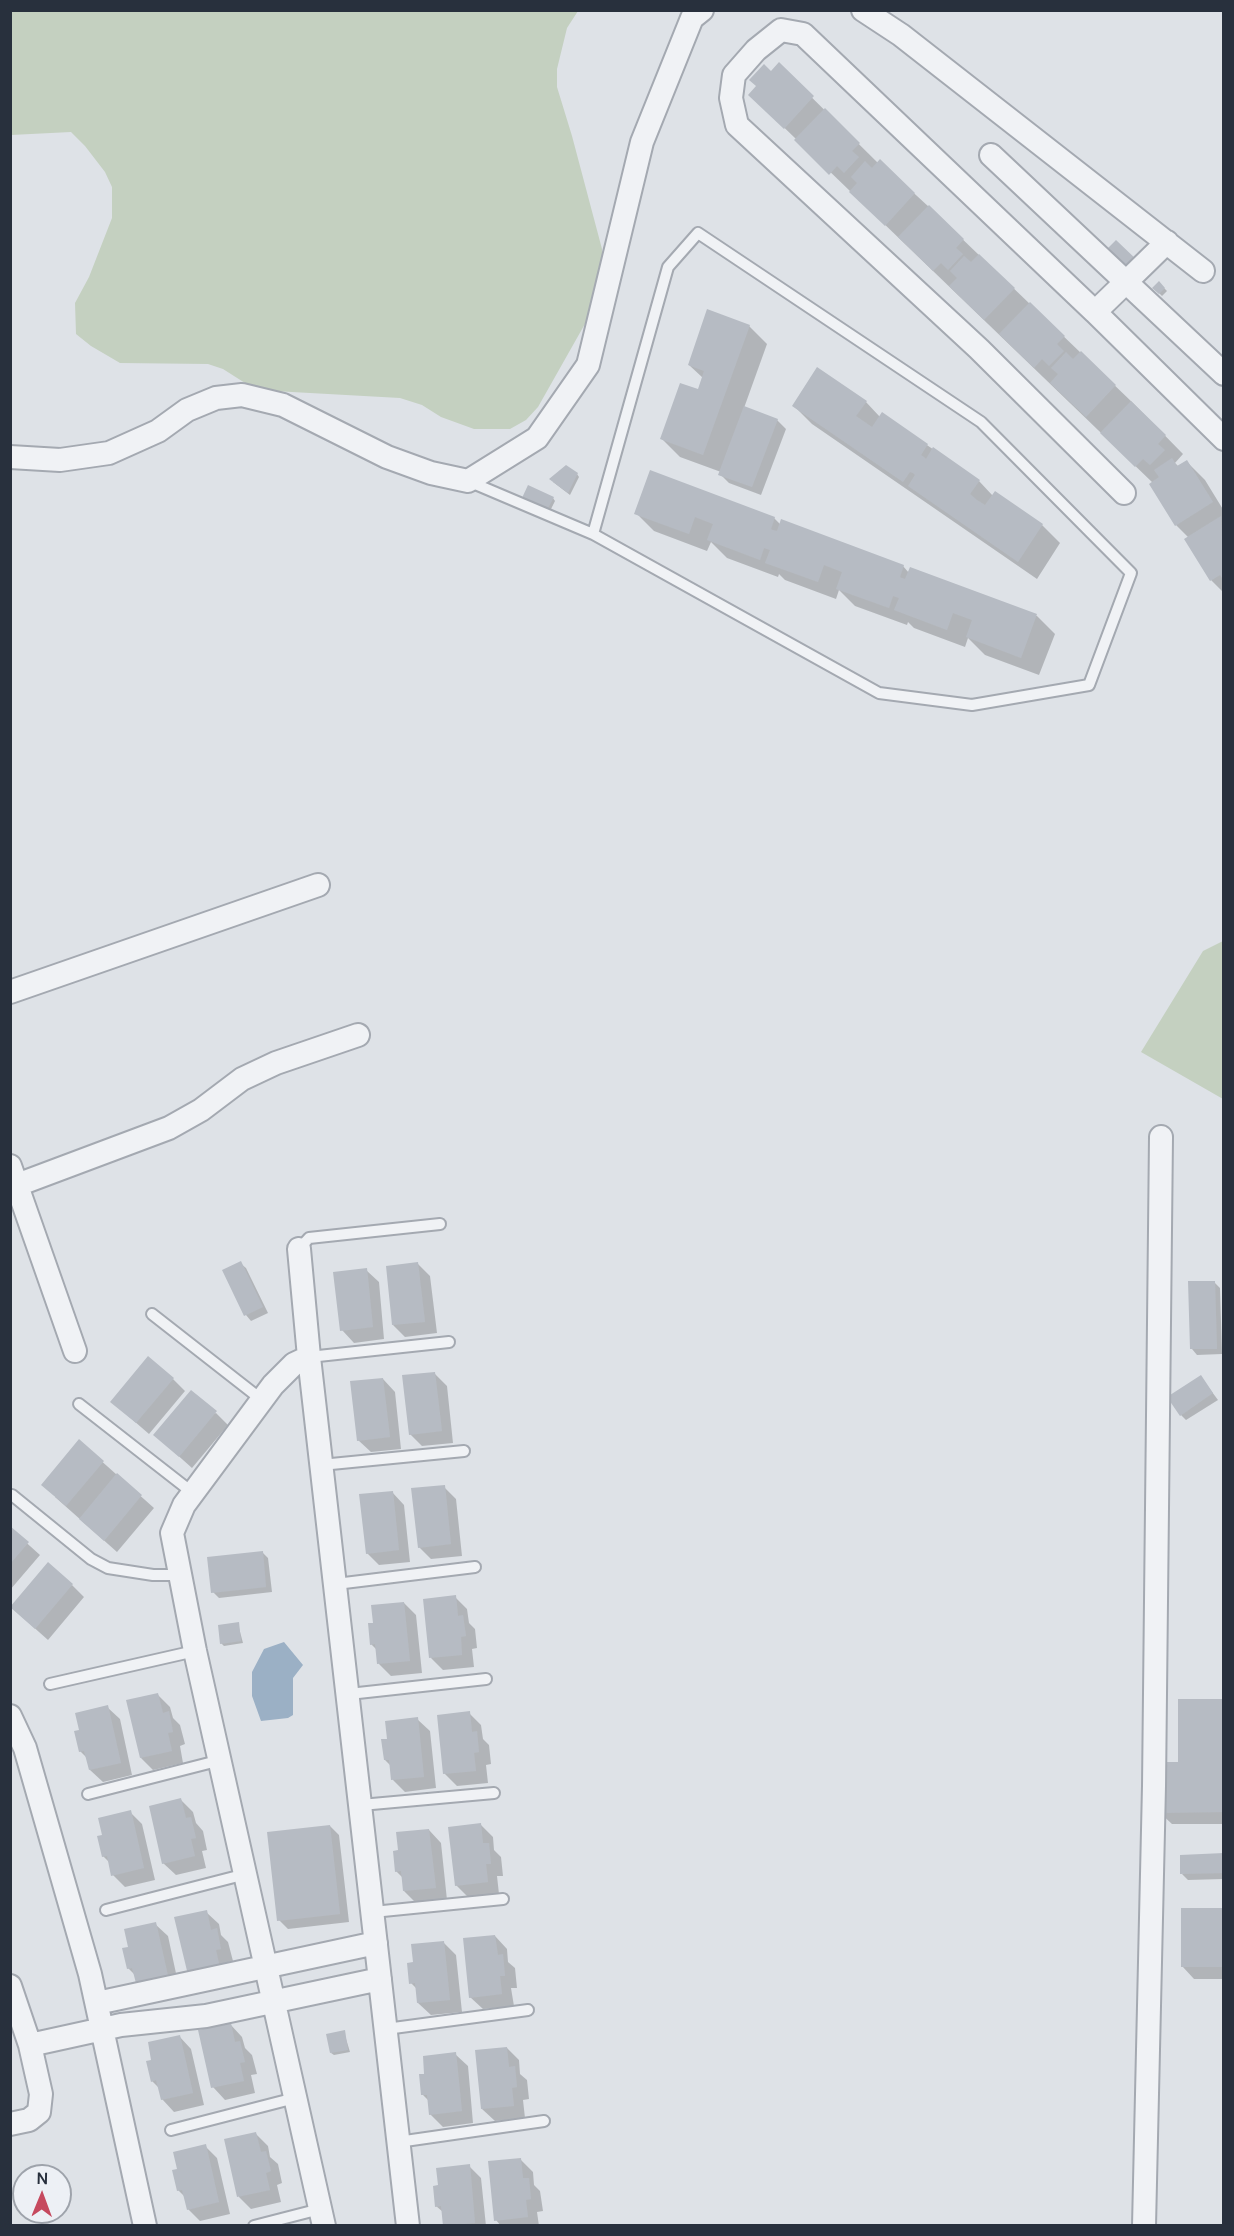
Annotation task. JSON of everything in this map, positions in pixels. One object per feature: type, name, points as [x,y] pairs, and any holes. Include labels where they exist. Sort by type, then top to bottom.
[{"type":"street","points":[[10,457],[60,460],[109,453],[158,431],[187,411],[216,398],[242,395],[283,405],[387,457],[431,473],[468,481],[537,438],[588,365],[642,142],[692,18],[702,10]]},
{"type":"street","points":[[863,10],[901,35],[1203,271]]},
{"type":"street","points":[[1124,493],[979,349],[737,124],[731,98],[734,75],[756,50],[781,30],[803,34],[1095,312],[1224,439]]},
{"type":"street","points":[[991,155],[1224,374]]},
{"type":"street","points":[[1095,312],[1167,242]]},
{"type":"street","points":[[10,992],[318,885]]},
{"type":"street","points":[[75,1351],[14,1175],[169,1128],[201,1110],[242,1079],[276,1063],[358,1035]]},
{"type":"street","points":[[1144,2226],[1154,1786],[1161,1137]]},
{"type":"street","points":[[299,1249],[321,1465],[408,2226]]},
{"type":"street","points":[[309,1357],[282,1374],[179,1512],[172,1533],[195,1651],[322,2218]]},
{"type":"street","points":[[10,1716],[25,1748],[97,2003],[146,2226]]},
{"type":"street","points":[[97,2003],[265,1965],[376,1943]]},
{"type":"street","points":[[30,2044],[139,2022],[184,2020],[380,1979]]},
{"type":"street","points":[[10,1986],[30,2044],[41,2094],[39,2112],[29,2120],[10,2124]]},
{"type":"lane","points":[[468,481],[592,534],[879,693],[972,705],[1089,685],[1131,573],[981,422],[698,233],[668,267],[592,534]]},
{"type":"lane","points":[[299,1249],[309,1238],[440,1224]]},
{"type":"lane","points":[[152,1314],[262,1400]]},
{"type":"lane","points":[[309,1357],[449,1342]]},
{"type":"lane","points":[[79,1404],[193,1492]]},
{"type":"lane","points":[[321,1465],[464,1450]]},
{"type":"lane","points":[[12,1495],[91,1558],[108,1568],[153,1575],[180,1575]]},
{"type":"lane","points":[[336,1584],[475,1567]]},
{"type":"lane","points":[[50,1684],[195,1651]]},
{"type":"lane","points":[[349,1695],[486,1679]]},
{"type":"lane","points":[[87,1794],[221,1760]]},
{"type":"lane","points":[[361,1805],[494,1793]]},
{"type":"lane","points":[[106,1910],[246,1874]]},
{"type":"lane","points":[[373,1912],[503,1899]]},
{"type":"lane","points":[[386,2029],[528,2010]]},
{"type":"lane","points":[[171,2130],[295,2098]]},
{"type":"lane","points":[[398,2142],[544,2121]]},
{"type":"lane","points":[[254,2226],[322,2218]]},
{"type":"green space","points":[[11,11],[578,11],[567,28],[557,69],[557,87],[602,249],[603,292],[538,407],[526,420],[510,429],[474,429],[441,417],[422,405],[400,398],[256,390],[223,369],[208,364],[120,363],[91,346],[76,334],[75,303],[89,277],[112,218],[112,187],[105,172],[71,132],[11,135]]},
{"type":"green space","points":[[1223,941],[1223,1099],[1141,1052],[1203,951]]},
{"type":"water","points":[[284,1642],[303,1665],[293,1678],[293,1715],[288,1718],[261,1721],[252,1696],[252,1672],[264,1649]]},
{"type":"building","points":[[779,62],[814,96],[784,129],[748,95],[756,86],[749,80],[764,64],[771,71]]},
{"type":"building","points":[[825,108],[860,143],[852,151],[859,157],[844,173],[837,166],[829,175],[794,140]]},
{"type":"building","points":[[880,159],[915,193],[885,226],[849,192],[857,183],[851,177],[865,161],[872,168]]},
{"type":"building","points":[[929,205],[964,239],[956,248],[963,254],[948,270],[941,263],[933,271],[898,237]]},
{"type":"building","points":[[1116,240],[1138,261],[1130,270],[1107,249]]},
{"type":"building","points":[[979,254],[1015,288],[984,320],[949,286],[957,278],[950,271],[964,256],[971,262]]},
{"type":"building","points":[[1159,281],[1165,288],[1159,294],[1152,288]]},
{"type":"building","points":[[1030,302],[1065,336],[1057,344],[1064,351],[1049,366],[1042,359],[1034,368],[999,334]]},
{"type":"building","points":[[707,309],[750,325],[703,455],[660,439],[680,383],[698,389],[704,371],[688,365]]},
{"type":"building","points":[[1081,351],[1116,385],[1086,417],[1050,383],[1058,374],[1051,368],[1066,352],[1073,359]]},
{"type":"building","points":[[817,367],[867,401],[856,416],[872,427],[882,412],[928,444],[921,455],[926,459],[933,447],[980,480],[970,494],[977,500],[985,505],[995,491],[1043,524],[1018,562],[908,486],[915,475],[913,473],[910,472],[903,482],[792,406]]},
{"type":"building","points":[[1131,401],[1166,435],[1158,444],[1165,450],[1150,465],[1143,459],[1135,467],[1100,433]]},
{"type":"building","points":[[744,406],[778,419],[752,487],[718,475]]},
{"type":"building","points":[[1172,458],[1177,466],[1187,460],[1213,502],[1175,526],[1149,484],[1159,477],[1154,470]]},
{"type":"building","points":[[566,465],[578,473],[568,493],[549,479]]},
{"type":"building","points":[[650,470],[775,517],[771,529],[773,530],[777,531],[781,519],[904,565],[900,577],[902,578],[905,579],[910,567],[1037,614],[1021,658],[966,637],[972,620],[953,613],[947,630],[894,610],[899,598],[893,596],[889,608],[836,589],[842,572],[824,565],[818,582],[765,563],[770,550],[764,548],[760,560],[707,540],[713,524],[695,517],[689,534],[634,514]]},
{"type":"building","points":[[528,485],[554,497],[547,510],[522,498]]},
{"type":"building","points":[[1221,516],[1224,581],[1220,575],[1210,581],[1184,539]]},
{"type":"building","points":[[241,1261],[263,1307],[244,1316],[222,1270]]},
{"type":"building","points":[[418,1262],[425,1322],[392,1325],[386,1266]]},
{"type":"building","points":[[367,1268],[373,1327],[340,1331],[333,1272]]},
{"type":"building","points":[[1188,1281],[1215,1281],[1217,1349],[1190,1349]]},
{"type":"building","points":[[148,1356],[174,1378],[136,1423],[110,1402]]},
{"type":"building","points":[[435,1372],[442,1431],[409,1435],[402,1375]]},
{"type":"building","points":[[1201,1375],[1213,1393],[1180,1416],[1167,1397]]},
{"type":"building","points":[[383,1378],[390,1437],[357,1441],[350,1381]]},
{"type":"building","points":[[191,1390],[217,1411],[179,1457],[153,1435]]},
{"type":"building","points":[[79,1439],[104,1461],[66,1506],[41,1485]]},
{"type":"building","points":[[117,1473],[142,1495],[104,1541],[79,1519]]},
{"type":"building","points":[[445,1485],[451,1544],[418,1548],[411,1488]]},
{"type":"building","points":[[393,1491],[399,1550],[366,1554],[359,1494]]},
{"type":"building","points":[[10,1526],[29,1542],[10,1564]]},
{"type":"building","points":[[263,1551],[266,1587],[211,1593],[207,1557]]},
{"type":"building","points":[[48,1562],[73,1584],[35,1629],[10,1607]]},
{"type":"building","points":[[456,1595],[458,1616],[463,1615],[466,1636],[461,1637],[462,1655],[429,1658],[423,1599]]},
{"type":"building","points":[[404,1602],[410,1661],[377,1664],[375,1644],[370,1645],[368,1623],[373,1623],[371,1605]]},
{"type":"building","points":[[239,1622],[241,1641],[220,1644],[218,1625]]},
{"type":"building","points":[[158,1693],[163,1713],[169,1711],[173,1732],[168,1733],[172,1751],[140,1758],[126,1700]]},
{"type":"building","points":[[1178,1699],[1224,1699],[1224,1812],[1158,1813],[1159,1762],[1178,1762]]},
{"type":"building","points":[[108,1705],[121,1763],[89,1770],[84,1751],[79,1752],[74,1731],[79,1730],[75,1713]]},
{"type":"building","points":[[470,1711],[472,1732],[477,1731],[479,1752],[474,1753],[476,1771],[443,1774],[437,1715]]},
{"type":"building","points":[[418,1717],[424,1777],[391,1780],[389,1760],[384,1760],[381,1739],[387,1739],[385,1721]]},
{"type":"building","points":[[181,1798],[186,1818],[191,1817],[196,1838],[191,1839],[195,1856],[162,1864],[149,1806]]},
{"type":"building","points":[[131,1810],[144,1868],[111,1876],[107,1856],[102,1857],[97,1836],[102,1835],[98,1818]]},
{"type":"building","points":[[481,1823],[483,1843],[489,1843],[491,1864],[486,1864],[488,1882],[455,1886],[448,1827]]},
{"type":"building","points":[[330,1825],[340,1914],[277,1921],[267,1832]]},
{"type":"building","points":[[429,1829],[436,1888],[403,1891],[401,1871],[395,1872],[393,1851],[398,1850],[396,1832]]},
{"type":"building","points":[[1224,1853],[1224,1873],[1180,1874],[1180,1855]]},
{"type":"building","points":[[1181,1908],[1224,1908],[1224,1967],[1181,1967]]},
{"type":"building","points":[[207,1910],[211,1930],[217,1928],[221,1949],[216,1950],[220,1968],[188,1975],[174,1917]]},
{"type":"building","points":[[156,1922],[169,1980],[137,1987],[132,1968],[127,1969],[122,1948],[128,1947],[124,1929]]},
{"type":"building","points":[[495,1935],[498,1955],[503,1954],[505,1976],[500,1976],[502,1994],[469,1998],[463,1938]]},
{"type":"building","points":[[444,1941],[450,2000],[417,2003],[415,1983],[409,1984],[407,1963],[413,1962],[411,1944]]},
{"type":"building","points":[[231,2023],[235,2042],[240,2041],[245,2062],[240,2063],[244,2081],[211,2088],[198,2030]]},
{"type":"building","points":[[345,2030],[348,2050],[330,2053],[326,2034]]},
{"type":"building","points":[[180,2035],[193,2093],[161,2100],[156,2080],[151,2082],[146,2061],[151,2060],[148,2042]]},
{"type":"building","points":[[507,2047],[509,2067],[515,2066],[517,2087],[512,2088],[514,2106],[481,2109],[475,2050]]},
{"type":"building","points":[[456,2052],[462,2111],[429,2115],[427,2095],[421,2095],[419,2074],[424,2074],[423,2056]]},
{"type":"building","points":[[256,2132],[261,2152],[266,2151],[271,2171],[266,2173],[270,2190],[237,2197],[224,2139]]},
{"type":"building","points":[[206,2144],[219,2202],[187,2210],[182,2190],[177,2191],[172,2170],[177,2169],[173,2152]]},
{"type":"building","points":[[521,2158],[523,2178],[529,2178],[531,2199],[526,2200],[528,2217],[494,2221],[488,2161]]},
{"type":"building","points":[[470,2164],[475,2223],[443,2226],[441,2206],[435,2207],[433,2186],[438,2185],[436,2168]]}]
